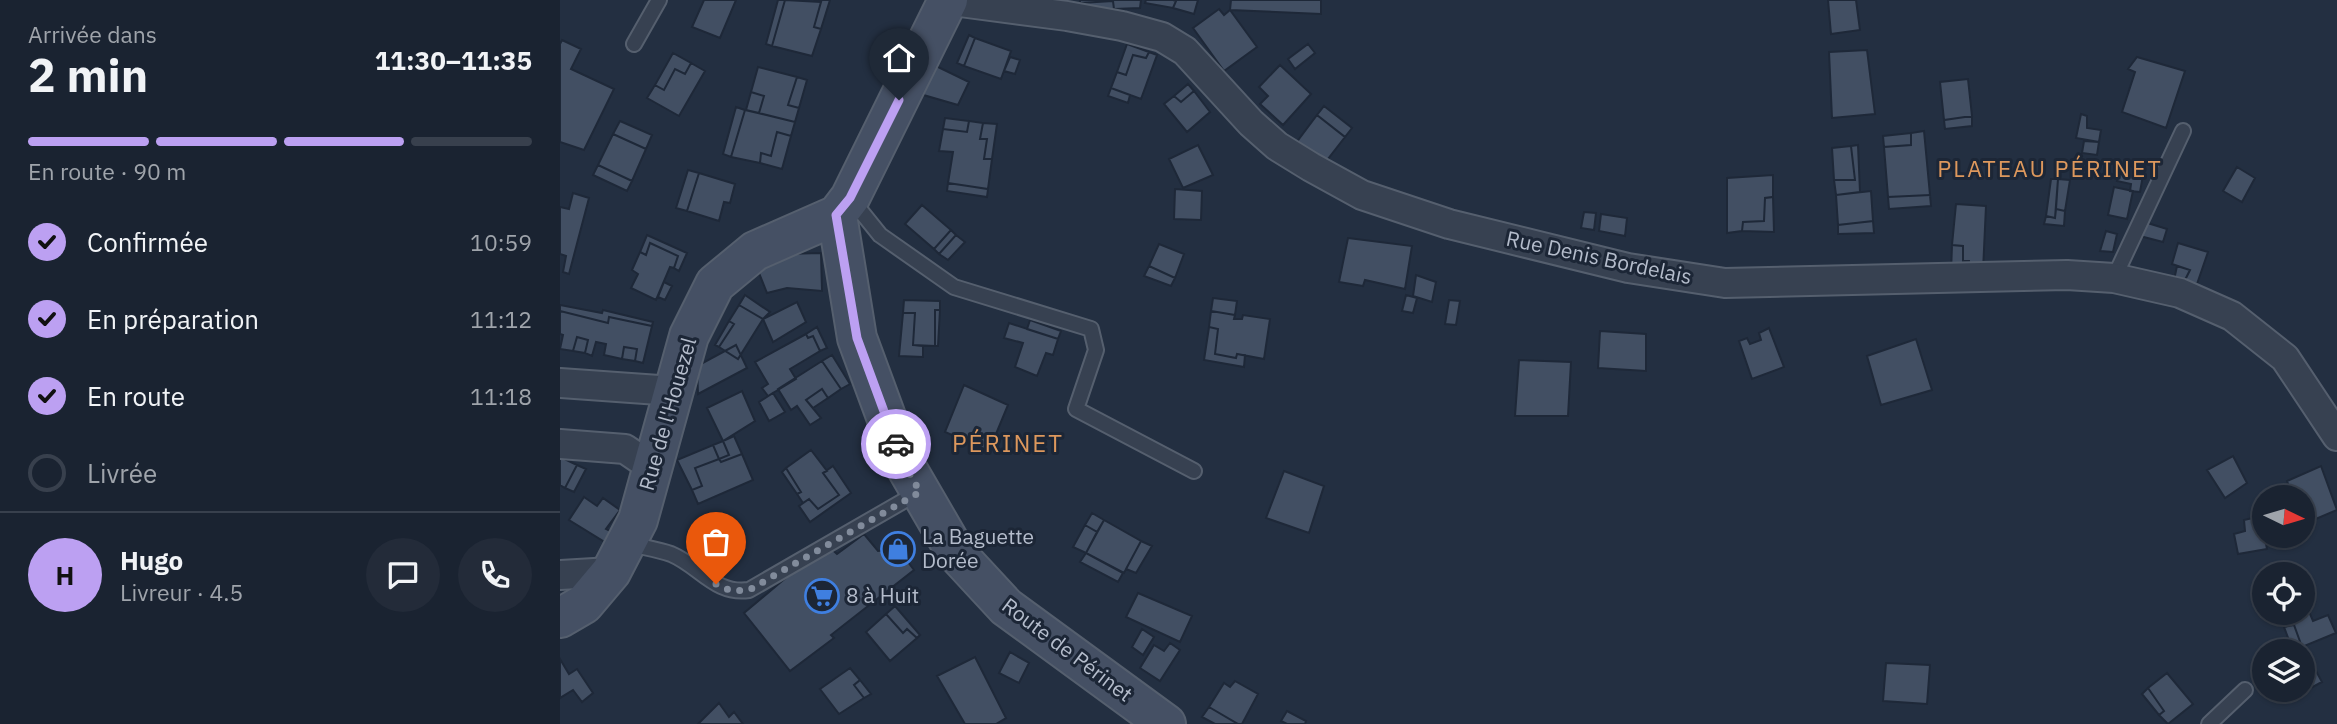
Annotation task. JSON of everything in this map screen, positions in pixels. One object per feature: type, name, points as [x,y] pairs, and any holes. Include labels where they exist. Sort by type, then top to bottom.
[{"type":"main road","points":[[843,207],[947,0]]},
{"type":"main road","name":"Rue de l'Houezel","points":[[560,618],[584,604],[619,557],[638,520],[689,336],[715,284],[755,251],[843,207]]},
{"type":"main road","name":"Route de Périnet","points":[[843,207],[857,338],[902,460],[956,554],[1006,607],[1166,724]]},
{"type":"street","name":"Rue Denis Bordelais","points":[[947,0],[1067,16],[1122,26],[1162,37],[1185,51],[1251,123],[1277,146],[1362,195],[1449,224],[1628,268],[1725,283],[2067,275],[2114,278],[2180,293],[2232,316],[2285,358],[2337,436]]},
{"type":"street","points":[[560,383],[673,391]]},
{"type":"street","points":[[560,444],[625,449],[653,468]]},
{"type":"street","points":[[560,575],[619,557]]},
{"type":"lane","points":[[634,44],[659,0]]},
{"type":"lane","points":[[2114,278],[2183,131]]},
{"type":"lane","points":[[843,207],[954,287],[1091,329],[1096,350],[1076,409],[1194,471]]},
{"type":"lane","points":[[619,557],[670,554],[691,564],[723,588],[731,591],[749,590],[920,492]]},
{"type":"lane","points":[[2209,724],[2245,690]]},
{"type":"building","points":[[704,0],[736,0],[720,38],[692,27]]},
{"type":"building","points":[[778,0],[785,0],[772,46],[766,44]]},
{"type":"building","points":[[785,0],[821,2],[814,27],[821,29],[812,56],[772,46]]},
{"type":"building","points":[[814,0],[830,0],[821,29],[814,27],[821,2]]},
{"type":"building","points":[[1080,0],[1141,0],[1140,8],[1114,9],[1113,1],[1080,3]]},
{"type":"building","points":[[1146,0],[1176,1],[1173,8],[1145,3]]},
{"type":"building","points":[[1173,0],[1198,0],[1194,14],[1173,8],[1176,1]]},
{"type":"building","points":[[1231,0],[1321,0],[1321,14],[1230,10]]},
{"type":"building","points":[[1828,0],[1856,0],[1860,30],[1831,34]]},
{"type":"building","points":[[1113,1],[1114,9],[1080,10],[1080,3]]},
{"type":"building","points":[[1219,9],[1224,15],[1230,10],[1257,47],[1224,71],[1193,28]]},
{"type":"building","points":[[969,35],[975,38],[964,66],[957,63]]},
{"type":"building","points":[[975,38],[1011,51],[1001,79],[964,66]]},
{"type":"building","points":[[562,40],[581,49],[571,69],[614,89],[584,150],[560,142]]},
{"type":"building","points":[[1127,44],[1149,52],[1146,58],[1133,55],[1126,75],[1117,72]]},
{"type":"building","points":[[1308,44],[1315,53],[1295,69],[1288,59]]},
{"type":"building","points":[[1867,50],[1875,114],[1832,118],[1829,52]]},
{"type":"building","points":[[1149,52],[1157,55],[1141,99],[1111,88],[1117,72],[1126,75],[1133,55],[1146,58]]},
{"type":"building","points":[[673,53],[691,63],[685,74],[675,69],[664,90],[655,85]]},
{"type":"building","points":[[1010,57],[1020,60],[1015,74],[1004,71]]},
{"type":"building","points":[[2137,57],[2185,71],[2166,128],[2122,112],[2135,72],[2128,69]]},
{"type":"building","points":[[691,63],[705,71],[679,116],[647,98],[655,85],[664,90],[675,69],[685,74]]},
{"type":"building","points":[[934,65],[969,82],[958,105],[920,94]]},
{"type":"building","points":[[1280,65],[1311,94],[1283,125],[1260,104],[1268,96],[1259,87]]},
{"type":"building","points":[[758,67],[797,77],[788,105],[799,108],[795,122],[759,113],[764,96],[751,92]]},
{"type":"building","points":[[797,77],[807,80],[799,108],[788,105]]},
{"type":"building","points":[[1968,79],[1972,116],[1944,120],[1940,82]]},
{"type":"building","points":[[1188,84],[1194,91],[1181,102],[1174,96]]},
{"type":"building","points":[[1111,88],[1130,95],[1128,103],[1108,96]]},
{"type":"building","points":[[1194,91],[1210,112],[1187,132],[1164,104],[1174,96],[1181,102]]},
{"type":"building","points":[[751,92],[764,96],[759,113],[746,110]]},
{"type":"building","points":[[1324,106],[1352,128],[1345,137],[1317,115]]},
{"type":"building","points":[[736,107],[745,110],[731,157],[723,154]]},
{"type":"building","points":[[745,110],[795,122],[791,136],[777,132],[771,156],[761,153],[760,163],[731,157]]},
{"type":"building","points":[[2081,114],[2087,116],[2087,128],[2101,130],[2099,142],[2076,138]]},
{"type":"building","points":[[1317,115],[1345,137],[1324,164],[1296,143]]},
{"type":"building","points":[[1972,116],[1972,126],[1945,129],[1944,120]]},
{"type":"building","points":[[945,118],[969,121],[967,132],[943,129]]},
{"type":"building","points":[[620,121],[652,135],[646,149],[613,134]]},
{"type":"building","points":[[969,121],[983,123],[980,139],[987,139],[984,159],[992,159],[988,189],[948,183],[953,152],[939,151],[943,129],[967,132]]},
{"type":"building","points":[[983,123],[997,124],[992,159],[984,159],[987,139],[980,139]]},
{"type":"building","points":[[1924,131],[1930,195],[1888,197],[1884,147],[1911,145],[1911,133]]},
{"type":"building","points":[[777,132],[791,136],[782,169],[760,163],[761,153],[771,156]]},
{"type":"building","points":[[1911,133],[1911,145],[1884,147],[1883,136]]},
{"type":"building","points":[[613,134],[646,149],[632,181],[598,165]]},
{"type":"building","points":[[2084,141],[2099,142],[2097,155],[2082,153]]},
{"type":"building","points":[[1198,145],[1213,175],[1183,188],[1169,159]]},
{"type":"building","points":[[1858,145],[1860,192],[1836,195],[1834,180],[1855,180],[1851,146]]},
{"type":"building","points":[[1851,146],[1855,180],[1834,180],[1832,148]]},
{"type":"building","points":[[2121,164],[2144,170],[2140,192],[2130,191],[2131,184],[2117,181]]},
{"type":"building","points":[[598,165],[632,181],[627,191],[593,175]]},
{"type":"building","points":[[2237,167],[2255,178],[2242,202],[2223,191]]},
{"type":"building","points":[[688,170],[699,173],[687,211],[676,208]]},
{"type":"building","points":[[699,173],[735,184],[730,203],[724,202],[719,221],[687,211]]},
{"type":"building","points":[[1773,175],[1773,197],[1765,198],[1764,221],[1743,222],[1742,231],[1727,233],[1727,178]]},
{"type":"building","points":[[2051,179],[2058,179],[2055,218],[2046,216]]},
{"type":"building","points":[[2058,179],[2070,180],[2065,211],[2056,209]]},
{"type":"building","points":[[948,183],[988,189],[987,197],[947,191]]},
{"type":"building","points":[[2114,187],[2133,191],[2127,219],[2108,215]]},
{"type":"building","points":[[1175,189],[1202,191],[1201,220],[1174,219]]},
{"type":"building","points":[[1871,191],[1873,221],[1838,225],[1836,195]]},
{"type":"building","points":[[573,193],[589,198],[569,274],[563,272],[566,256],[560,254],[560,207],[569,209]]},
{"type":"building","points":[[1930,195],[1931,206],[1889,209],[1888,197]]},
{"type":"building","points":[[1773,197],[1774,232],[1742,231],[1743,222],[1764,221],[1765,198]]},
{"type":"building","points":[[1956,204],[1986,206],[1983,271],[1970,271],[1969,261],[1963,261],[1963,246],[1952,245]]},
{"type":"building","points":[[922,205],[951,230],[934,249],[905,224]]},
{"type":"building","points":[[2056,209],[2065,211],[2064,226],[2044,224],[2046,216],[2055,218]]},
{"type":"building","points":[[1584,212],[1596,213],[1594,230],[1581,228]]},
{"type":"building","points":[[1601,214],[1627,218],[1625,236],[1599,231]]},
{"type":"building","points":[[1873,221],[1874,233],[1838,234],[1838,225]]},
{"type":"building","points":[[2141,221],[2167,229],[2163,242],[2136,235]]},
{"type":"building","points":[[951,230],[956,235],[939,254],[934,249]]},
{"type":"building","points":[[2106,231],[2117,234],[2113,252],[2100,251]]},
{"type":"building","points":[[647,235],[687,253],[679,271],[674,268],[678,256],[650,243],[646,255],[640,252]]},
{"type":"building","points":[[956,235],[965,242],[948,260],[939,254]]},
{"type":"building","points":[[1348,238],[1412,246],[1405,289],[1365,280],[1363,286],[1339,282]]},
{"type":"building","points":[[650,243],[678,256],[674,268],[670,267],[656,300],[631,288],[638,274],[632,270],[640,252],[646,255]]},
{"type":"building","points":[[2178,243],[2208,252],[2197,284],[2184,282],[2190,270],[2172,264]]},
{"type":"building","points":[[1159,244],[1184,254],[1175,278],[1149,266]]},
{"type":"building","points":[[1952,245],[1963,246],[1963,261],[1969,261],[1970,271],[1951,272]]},
{"type":"building","points":[[821,253],[822,291],[787,288],[767,293],[757,268],[783,254]]},
{"type":"building","points":[[1149,266],[1175,278],[1171,286],[1144,276]]},
{"type":"building","points":[[2177,266],[2190,270],[2184,282],[2174,280]]},
{"type":"building","points":[[1416,275],[1436,282],[1432,302],[1413,296]]},
{"type":"building","points":[[664,282],[672,286],[665,300],[658,297]]},
{"type":"building","points":[[745,295],[770,312],[763,319],[739,305]]},
{"type":"building","points":[[1406,295],[1417,298],[1413,313],[1402,311]]},
{"type":"building","points":[[1213,298],[1237,301],[1235,315],[1211,311]]},
{"type":"building","points":[[904,300],[940,301],[940,310],[935,310],[935,346],[913,345],[915,313],[903,313]]},
{"type":"building","points":[[1449,300],[1460,301],[1456,325],[1445,324]]},
{"type":"building","points":[[797,302],[806,322],[773,342],[763,319]]},
{"type":"building","points":[[560,305],[602,313],[603,310],[653,322],[652,326],[609,317],[608,323],[560,311]]},
{"type":"building","points":[[739,305],[763,319],[738,359],[719,347],[734,324],[729,321]]},
{"type":"building","points":[[935,310],[940,310],[938,346],[935,346]]},
{"type":"building","points":[[560,311],[608,323],[609,317],[652,326],[643,363],[635,361],[637,349],[624,347],[622,359],[604,355],[606,344],[596,342],[592,356],[585,353],[588,340],[577,337],[573,351],[560,349],[563,335],[560,334]]},
{"type":"building","points":[[1211,311],[1235,315],[1234,319],[1242,319],[1243,315],[1270,319],[1264,359],[1237,354],[1236,358],[1215,354],[1218,329],[1209,327]]},
{"type":"building","points":[[903,313],[915,313],[913,345],[923,346],[923,357],[899,356]]},
{"type":"building","points":[[1030,320],[1061,331],[1058,339],[1027,329]]},
{"type":"building","points":[[729,321],[734,324],[719,347],[715,345]]},
{"type":"building","points":[[1009,323],[1058,339],[1053,355],[1046,353],[1037,376],[1015,367],[1023,343],[1004,338]]},
{"type":"building","points":[[817,327],[827,348],[820,351],[813,336],[808,338],[806,334]]},
{"type":"building","points":[[1209,327],[1218,329],[1215,354],[1236,358],[1237,354],[1245,355],[1244,367],[1204,360]]},
{"type":"building","points":[[1769,328],[1784,367],[1752,379],[1739,341],[1747,338],[1750,344],[1761,340],[1759,333]]},
{"type":"building","points":[[1600,331],[1646,334],[1646,371],[1598,368]]},
{"type":"building","points":[[806,334],[808,338],[813,336],[820,351],[790,369],[796,379],[768,396],[762,388],[768,384],[755,362]]},
{"type":"building","points":[[577,337],[588,340],[585,353],[573,351]]},
{"type":"building","points":[[1916,339],[1932,390],[1881,405],[1867,356]]},
{"type":"building","points":[[736,345],[747,368],[698,394],[697,366]]},
{"type":"building","points":[[624,347],[637,349],[635,361],[622,359]]},
{"type":"building","points":[[832,355],[850,384],[841,389],[822,361]]},
{"type":"building","points":[[1519,360],[1571,362],[1568,416],[1515,416]]},
{"type":"building","points":[[822,361],[841,389],[828,398],[822,389],[806,400],[821,418],[810,425],[797,406],[791,410],[778,389]]},
{"type":"building","points":[[964,385],[1008,405],[989,451],[945,432]]},
{"type":"building","points":[[822,389],[828,398],[813,408],[806,400]]},
{"type":"building","points":[[742,391],[755,421],[723,441],[707,408]]},
{"type":"building","points":[[773,393],[785,412],[769,421],[759,402]]},
{"type":"building","points":[[734,436],[742,454],[721,462],[719,459],[729,455],[723,441]]},
{"type":"building","points":[[723,441],[729,455],[719,459],[713,445]]},
{"type":"building","points":[[713,445],[719,459],[695,468],[702,486],[692,490],[677,460]]},
{"type":"building","points":[[811,450],[827,471],[823,473],[839,495],[818,509],[809,499],[803,503],[797,494],[801,492],[786,468]]},
{"type":"building","points":[[742,454],[753,480],[698,504],[692,490],[702,486],[695,468]]},
{"type":"building","points":[[2233,456],[2247,483],[2225,498],[2207,470]]},
{"type":"building","points":[[560,457],[577,465],[565,488],[560,485]]},
{"type":"building","points":[[577,465],[586,469],[574,492],[565,488]]},
{"type":"building","points":[[833,466],[851,493],[810,522],[799,506],[809,499],[818,509],[839,495],[823,473]]},
{"type":"building","points":[[2321,466],[2337,510],[2315,519],[2315,485],[2288,485],[2287,481]]},
{"type":"building","points":[[786,468],[801,492],[797,494],[782,472]]},
{"type":"building","points":[[1284,471],[1324,486],[1309,533],[1266,518]]},
{"type":"building","points":[[584,497],[597,506],[603,498],[620,510],[606,529],[614,533],[608,544],[569,520]]},
{"type":"building","points":[[1092,513],[1104,520],[1097,532],[1085,525]]},
{"type":"building","points":[[2252,518],[2252,548],[2267,549],[2238,554],[2234,534],[2245,531],[2244,520]]},
{"type":"building","points":[[1104,520],[1141,541],[1124,573],[1086,553]]},
{"type":"building","points":[[1085,525],[1097,532],[1086,553],[1073,547]]},
{"type":"building","name":"8 à Huit","points":[[864,534],[878,551],[898,549],[914,570],[831,635],[834,638],[790,671],[744,613],[826,544],[837,554]]},
{"type":"building","points":[[1141,541],[1152,546],[1136,573],[1126,569]]},
{"type":"building","points":[[1086,553],[1123,573],[1118,582],[1080,562]]},
{"type":"building","points":[[1138,593],[1192,616],[1180,642],[1126,617]]},
{"type":"building","points":[[895,606],[920,635],[917,638],[907,629],[903,633],[886,614]]},
{"type":"building","points":[[886,614],[903,633],[907,629],[917,638],[890,661],[866,632]]},
{"type":"building","points":[[2328,615],[2336,633],[2315,642],[2315,639],[2299,639],[2294,625],[2315,625],[2315,620]]},
{"type":"building","points":[[2294,625],[2299,639],[2288,639],[2284,627]]},
{"type":"building","points":[[1142,629],[1154,637],[1143,655],[1132,647]]},
{"type":"building","points":[[1170,643],[1180,650],[1160,681],[1140,668],[1154,645],[1164,651]]},
{"type":"building","points":[[1010,652],[1029,663],[1019,683],[999,673]]},
{"type":"building","points":[[975,657],[1006,718],[996,724],[965,724],[937,676]]},
{"type":"building","points":[[560,659],[569,674],[577,669],[593,693],[582,702],[573,690],[560,698]]},
{"type":"building","points":[[1886,663],[1930,665],[1927,704],[1883,701]]},
{"type":"building","points":[[850,668],[860,680],[854,685],[864,698],[839,714],[820,689]]},
{"type":"building","points":[[2315,669],[2322,682],[2315,686]]},
{"type":"building","points":[[2167,673],[2193,704],[2168,724],[2159,715],[2164,711],[2148,688]]},
{"type":"building","points":[[860,680],[871,694],[864,698],[854,685]]},
{"type":"building","points":[[1235,681],[1258,694],[1242,724],[1209,707],[1224,683],[1230,687]]},
{"type":"building","points":[[2148,688],[2164,711],[2159,715],[2142,694]]},
{"type":"building","points":[[719,703],[729,717],[734,712],[743,724],[698,724]]},
{"type":"building","points":[[1209,707],[1238,724],[1215,724],[1202,717]]},
{"type":"building","points":[[1287,711],[1306,721],[1305,724],[1287,724],[1281,721]]},
{"type":"way so far","points":[[716,584],[731,591],[749,590],[920,492],[896,444]]},
{"type":"place","name":"La Baguette Dorée","points":[[898,549]]},
{"type":"place","name":"8 à Huit","points":[[822,596]]},
{"type":"district","name":"PLATEAU PÉRINET","points":[[2050,169]]},
{"type":"district","name":"PÉRINET","points":[[1008,444]]},
{"type":"route","points":[[896,444],[857,338],[836,215],[850,198],[899,100]]}]
